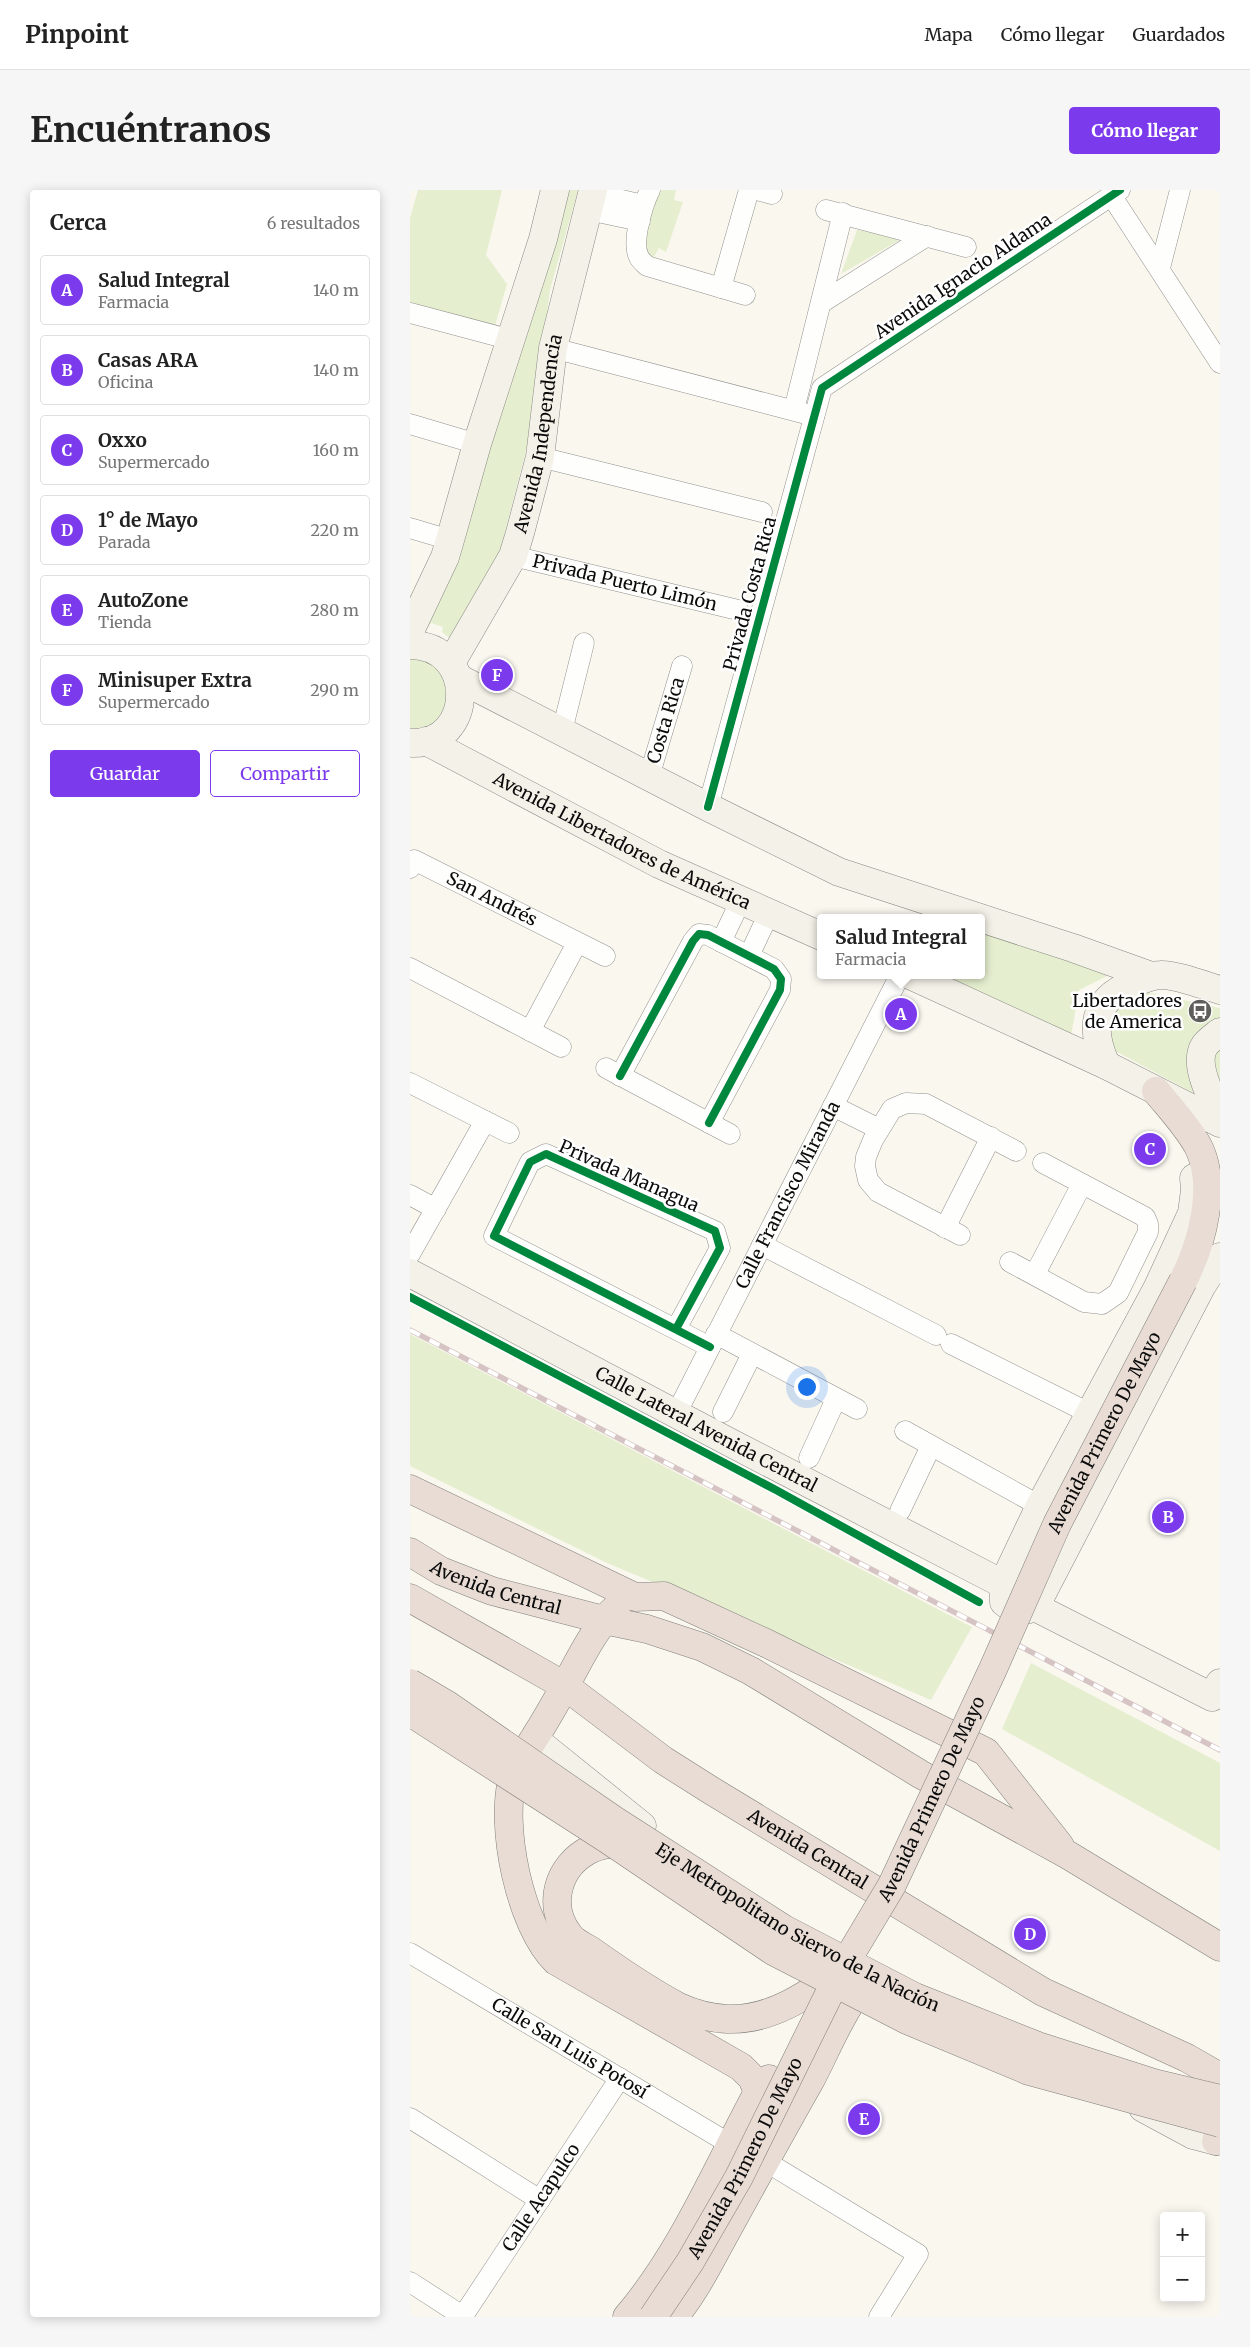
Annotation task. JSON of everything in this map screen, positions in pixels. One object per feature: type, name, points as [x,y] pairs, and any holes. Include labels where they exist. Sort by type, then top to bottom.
[{"type":"highway","name":"Avenida Primero De Mayo","points":[[652,2317],[690,2262],[739,2177],[840,1972],[892,1884],[989,1678],[1057,1524],[1174,1277],[1204,1221],[1207,1199],[1207,1174],[1198,1147],[1186,1128],[1156,1091]]},
{"type":"highway","name":"Avenida Primero De Mayo","points":[[1174,1277],[1220,1227]]},
{"type":"highway","points":[[410,1489],[635,1597],[664,1596],[768,1644],[986,1752],[1068,1855]]},
{"type":"highway","name":"Avenida Central","points":[[410,1552],[441,1570],[468,1582],[604,1620],[647,1629],[702,1647],[751,1671],[920,1774],[1068,1855],[1220,1947]]},
{"type":"highway","points":[[635,1597],[614,1609],[604,1620],[534,1739],[519,1760],[512,1778],[509,1804],[511,1836],[524,1905],[545,1950],[556,1960],[741,2067],[752,2078],[758,2092]]},
{"type":"highway","name":"Avenida Central","points":[[410,1598],[565,1686],[663,1760],[1043,1992],[1187,2058],[1220,2077]]},
{"type":"highway","name":"Eje Metropolitano Siervo de la Nación","points":[[410,1683],[446,1704],[614,1820],[784,1929],[915,1997],[1038,2046],[1154,2084],[1220,2099]]},
{"type":"highway","name":"Eje Metropolitano Siervo de la Nación","points":[[410,1712],[607,1839],[773,1951],[907,2020],[1029,2070],[1219,2135]]},
{"type":"highway","points":[[669,1847],[656,1842],[638,1839],[603,1845],[575,1859],[558,1886],[559,1920],[570,1937],[680,2007],[710,2017],[728,2019],[754,2016],[784,2007],[810,1993],[840,1972]]},
{"type":"highway","name":"Avenida Primero De Mayo","points":[[674,2317],[686,2303],[861,1986],[867,1981],[882,1977],[909,1984]]},
{"type":"highway","points":[[758,2092],[766,2081],[780,2076],[796,2083],[800,2097]]},
{"type":"highway","name":"Avenida Primero De Mayo","points":[[627,2317],[651,2288],[681,2238],[758,2092]]},
{"type":"main road","points":[[410,631],[445,557],[477,444],[543,239],[555,190]]},
{"type":"main road","name":"Avenida Independencia","points":[[454,670],[513,556],[540,457],[553,348],[591,198]]},
{"type":"main road","points":[[410,646],[421,646],[438,652],[454,670],[562,731],[708,808],[839,872],[933,910],[948,914]]},
{"type":"main road","points":[[416,746],[446,730],[453,721],[461,700],[454,670]]},
{"type":"main road","name":"Avenida Libertadores de América","points":[[416,746],[659,864],[817,934]]},
{"type":"main road","points":[[985,924],[1073,948],[1151,976]]},
{"type":"main road","points":[[1106,1065],[1096,1037],[1096,1022],[1101,1006],[1112,995],[1151,976],[1163,974],[1220,990]]},
{"type":"main road","points":[[919,979],[1106,1065],[1220,1122]]},
{"type":"main road","points":[[1220,1032],[1204,1046],[1202,1057],[1203,1078],[1220,1116]]},
{"type":"main road","points":[[1035,1607],[1201,1287],[1220,1257]]},
{"type":"main road","name":"Calle Lateral Avenida Central","points":[[410,1273],[1003,1584]]},
{"type":"main road","points":[[1174,1277],[1089,1413],[1040,1506],[1003,1584],[1004,1602],[1010,1608],[1019,1610],[1035,1607],[1212,1698],[1220,1683]]},
{"type":"main road","points":[[534,1739],[669,1847],[857,1958],[1194,2135],[1219,2135]]},
{"type":"street","points":[[721,288],[749,190]]},
{"type":"street","points":[[1160,268],[1180,190]]},
{"type":"street","points":[[1116,193],[1160,268],[1220,363]]},
{"type":"street","name":"Avenida Ignacio Aldama","points":[[822,388],[1116,193]]},
{"type":"street","points":[[591,198],[644,205],[637,241],[638,256],[647,266],[745,294]]},
{"type":"street","points":[[794,410],[821,302],[835,211],[966,247]]},
{"type":"street","points":[[821,302],[927,236]]},
{"type":"street","points":[[410,313],[512,340]]},
{"type":"street","points":[[553,348],[814,416]]},
{"type":"street","name":"Privada Costa Rica","points":[[708,808],[822,388]]},
{"type":"street","points":[[410,424],[477,444]]},
{"type":"street","points":[[540,457],[762,512]]},
{"type":"street","points":[[410,528],[450,540]]},
{"type":"street","name":"Privada Puerto Limón","points":[[513,556],[738,610]]},
{"type":"street","points":[[562,731],[584,643]]},
{"type":"street","name":"Costa Rica","points":[[649,776],[682,666]]},
{"type":"street","name":"San Andrés","points":[[410,868],[414,860],[604,956]]},
{"type":"street","points":[[721,942],[741,900]]},
{"type":"street","points":[[749,956],[769,913]]},
{"type":"street","points":[[709,1123],[780,990],[781,979],[774,969],[708,934],[699,934],[613,1072],[709,1123],[730,1134]]},
{"type":"street","points":[[530,1031],[577,943]]},
{"type":"street","points":[[410,968],[561,1048]]},
{"type":"street","name":"Calle Francisco Miranda","points":[[676,1414],[898,979]]},
{"type":"street","points":[[410,1083],[509,1133]]},
{"type":"street","points":[[991,1137],[953,1231],[878,1192],[872,1186],[865,1166],[876,1135],[892,1109],[912,1102],[926,1104],[991,1137],[1016,1151]]},
{"type":"street","points":[[830,1112],[876,1135]]},
{"type":"street","points":[[410,1254],[485,1121]]},
{"type":"street","name":"Privada Managua","points":[[676,1329],[720,1248],[715,1231],[546,1154],[530,1162],[494,1236],[676,1329],[752,1354],[857,1409]]},
{"type":"street","points":[[1010,1262],[1084,1302],[1102,1304],[1118,1293],[1133,1267],[1148,1232],[1148,1224],[1145,1217],[1043,1163]]},
{"type":"street","points":[[1035,1274],[1082,1184]]},
{"type":"street","points":[[410,1195],[436,1209]]},
{"type":"street","points":[[762,1245],[1089,1413]]},
{"type":"street","points":[[1133,1267],[1174,1277]]},
{"type":"street","points":[[723,1412],[752,1354]]},
{"type":"street","points":[[809,1458],[836,1399]]},
{"type":"street","points":[[905,1431],[1040,1506]]},
{"type":"street","points":[[900,1511],[931,1446]]},
{"type":"street","name":"Calle San Luis Potosí","points":[[410,1953],[730,2144]]},
{"type":"street","name":"Calle Acapulco","points":[[464,2317],[620,2078]]},
{"type":"street","points":[[410,2118],[540,2200]]},
{"type":"street","points":[[765,2161],[918,2254],[879,2317]]},
{"type":"street","points":[[410,2282],[464,2317]]},
{"type":"green space","points":[[418,190],[502,190],[486,255],[507,284],[495,326],[410,302],[410,218]]},
{"type":"green space","points":[[568,190],[578,190],[550,290],[532,427],[498,559],[456,643],[442,632],[443,627],[431,623],[428,628],[418,622],[553,248]]},
{"type":"green space","points":[[662,190],[676,190],[674,200],[683,202],[666,252],[659,248],[654,257],[644,255],[642,242],[657,195]]},
{"type":"green space","points":[[857,230],[903,238],[841,274]]},
{"type":"green space","points":[[410,655],[439,667],[449,689],[443,713],[435,723],[424,729],[410,730]]},
{"type":"green space","points":[[985,926],[1115,972],[1079,990],[1071,1036],[952,979],[985,979]]},
{"type":"green space","points":[[1128,988],[1220,1008],[1220,1107],[1104,1045],[1109,1004]]},
{"type":"green space","points":[[410,1334],[972,1627],[931,1700],[605,1562],[410,1466]]},
{"type":"green space","points":[[1031,1663],[1220,1763],[1220,1851],[1002,1729]]},
{"type":"railway","points":[[410,1330],[1220,1750]]},
{"type":"cycle path","points":[[708,807],[822,388],[1120,190]]},
{"type":"cycle path","points":[[620,1076],[693,941],[699,934],[708,935],[774,969],[781,979],[780,990],[709,1123]]},
{"type":"cycle path","points":[[676,1329],[720,1248],[715,1231],[546,1154],[530,1162],[494,1236],[710,1347]]},
{"type":"cycle path","points":[[410,1297],[776,1490],[979,1602]]},
{"type":"place","name":"Minisuper Extra","points":[[497,675]]},
{"type":"place","name":"Libertadores de America","points":[[1200,1011]]},
{"type":"place","name":"Salud Integral","points":[[901,1014]]},
{"type":"place","name":"Oxxo","points":[[1150,1149]]},
{"type":"place","name":"Casas ARA","points":[[1168,1517]]},
{"type":"place","name":"1° de Mayo","points":[[1030,1934]]},
{"type":"place","name":"AutoZone","points":[[864,2119]]}]
